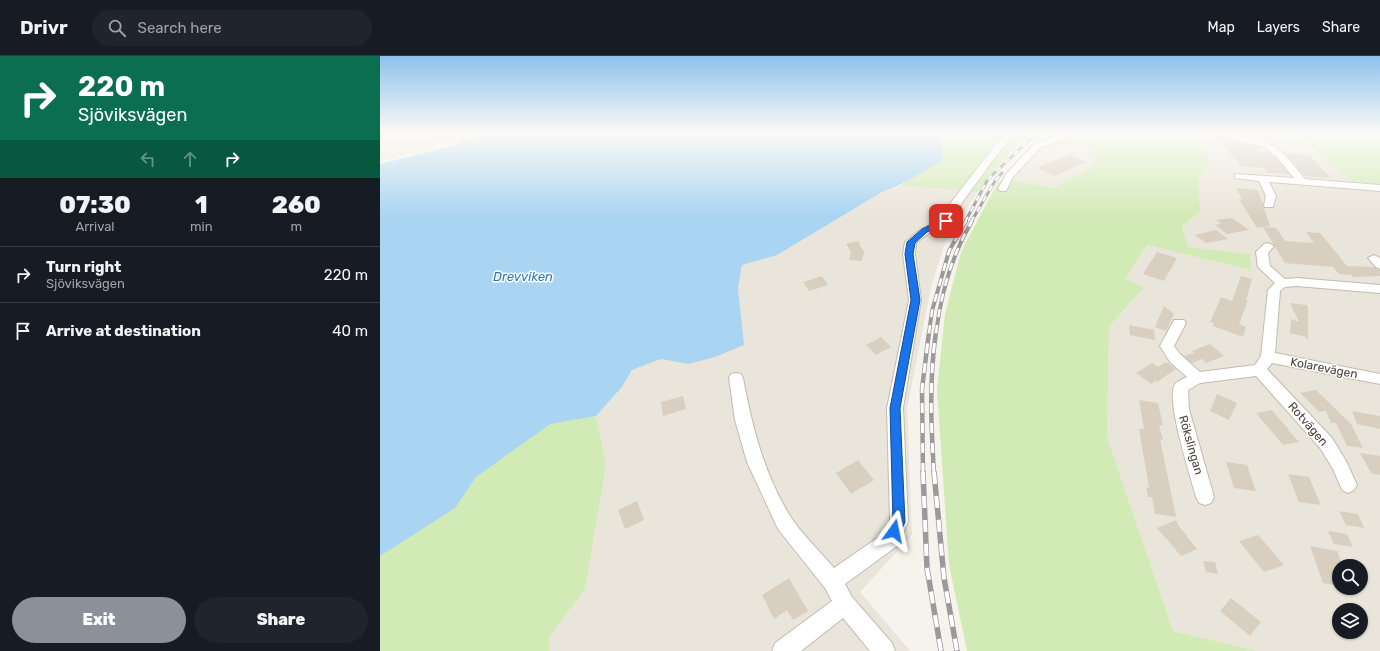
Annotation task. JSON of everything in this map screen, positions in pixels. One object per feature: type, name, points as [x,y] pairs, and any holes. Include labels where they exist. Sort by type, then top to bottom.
[{"type":"street","points":[[832,581],[890,540],[899,522],[895,408],[915,300],[909,254],[911,242],[925,231],[946,221],[956,203],[988,161]]},
{"type":"street","points":[[1003,189],[1009,176],[1023,161]]},
{"type":"street","points":[[1285,161],[1302,181]]},
{"type":"street","points":[[1238,176],[1380,188]]},
{"type":"street","points":[[1263,178],[1271,196],[1269,205]]},
{"type":"street","points":[[1268,246],[1262,252],[1264,267],[1282,283]]},
{"type":"street","points":[[1259,370],[1268,356],[1268,341],[1274,290],[1282,283],[1297,282],[1380,288]]},
{"type":"street","points":[[1179,323],[1167,346],[1175,358],[1197,378]]},
{"type":"street","name":"Kolarevägen","points":[[1268,356],[1380,379]]},
{"type":"street","name":"Rökslingan","points":[[1205,497],[1181,409],[1181,387],[1197,378],[1259,370]]},
{"type":"street","name":"Rotvägen","points":[[1259,370],[1326,443],[1340,466],[1348,485]]},
{"type":"street","points":[[736,378],[743,420],[755,462],[784,523],[832,581],[846,604],[884,651]]},
{"type":"street","points":[[783,651],[846,604]]},
{"type":"shaded area","points":[[1029,161],[1096,161],[1092,167],[1054,188],[1012,180]]},
{"type":"shaded area","points":[[1210,161],[1327,161],[1353,182],[1380,184],[1380,651],[1257,651],[1173,631],[1107,437],[1109,327],[1144,287],[1125,279],[1147,245],[1250,270],[1250,254],[1188,247],[1182,226],[1200,212],[1199,176],[1211,163]]},
{"type":"shaded area","points":[[900,186],[963,190],[977,193],[946,240],[931,287],[907,409],[912,535],[860,592],[910,651],[540,651],[539,649],[585,589],[606,466],[596,416],[622,387],[632,370],[661,359],[688,364],[743,345],[738,288],[742,265],[777,254],[882,192]]},
{"type":"green space","points":[[840,161],[986,161],[963,190],[900,186],[917,174]]},
{"type":"green space","points":[[992,161],[1003,161],[977,193],[968,191]]},
{"type":"green space","points":[[1096,161],[1210,161],[1211,163],[1199,176],[1200,212],[1182,226],[1188,247],[1250,254],[1250,270],[1147,245],[1125,279],[1144,287],[1109,327],[1107,437],[1173,631],[1257,651],[967,651],[949,565],[937,390],[945,314],[961,252],[998,182],[1012,180],[1054,188],[1092,167]]},
{"type":"green space","points":[[1327,161],[1380,161],[1380,184],[1353,182]]},
{"type":"green space","name":"Drevviken","points":[[380,276],[583,418],[596,416],[606,466],[585,589],[549,637],[549,651],[380,651]]},
{"type":"water","name":"Drevviken","points":[[393,161],[942,161],[906,182],[882,192],[777,255],[742,265],[738,288],[744,345],[715,357],[688,364],[661,359],[632,370],[622,387],[596,416],[550,424],[476,477],[455,508],[380,556],[380,164]]},
{"type":"building","points":[[1054,161],[1086,162],[1055,176],[1037,168]]},
{"type":"building","points":[[1236,161],[1278,161],[1289,174],[1268,173],[1264,168],[1241,166]]},
{"type":"building","points":[[1291,161],[1315,161],[1331,178],[1305,176]]},
{"type":"building","points":[[1236,188],[1258,190],[1270,226],[1257,228],[1239,199],[1242,199]]},
{"type":"building","points":[[1232,218],[1249,230],[1227,234],[1215,225],[1221,224],[1216,220]]},
{"type":"building","points":[[1263,227],[1276,228],[1285,241],[1314,243],[1306,232],[1320,233],[1347,266],[1374,267],[1380,270],[1380,276],[1353,277],[1351,275],[1339,274],[1333,267],[1285,263]]},
{"type":"building","points":[[1216,230],[1228,239],[1206,243],[1195,235]]},
{"type":"building","points":[[858,241],[864,252],[862,261],[849,260],[851,252],[846,244]]},
{"type":"building","points":[[1157,252],[1177,258],[1164,281],[1143,274]]},
{"type":"building","points":[[822,276],[828,285],[809,291],[803,282]]},
{"type":"building","points":[[1241,276],[1252,279],[1246,300],[1248,300],[1239,324],[1246,327],[1243,337],[1213,326],[1214,323],[1210,322],[1221,297],[1232,301]]},
{"type":"building","points":[[1290,303],[1307,305],[1308,341],[1306,337],[1290,333],[1291,319],[1299,322]]},
{"type":"building","points":[[1164,306],[1174,314],[1166,331],[1155,327]]},
{"type":"building","points":[[1129,325],[1154,330],[1155,340],[1130,335]]},
{"type":"building","points":[[881,337],[891,347],[876,355],[866,345]]},
{"type":"building","points":[[1210,344],[1224,356],[1206,363],[1202,359],[1192,363],[1184,356],[1194,353],[1192,351]]},
{"type":"building","points":[[1166,362],[1176,369],[1157,382],[1156,380],[1151,384],[1136,373],[1152,363],[1158,367]]},
{"type":"building","points":[[1316,390],[1351,424],[1363,448],[1347,446],[1336,423],[1331,423],[1326,411],[1319,412],[1300,393]]},
{"type":"building","points":[[1217,394],[1237,403],[1229,420],[1210,411]]},
{"type":"building","points":[[683,396],[686,409],[663,416],[661,402]]},
{"type":"building","points":[[1139,400],[1158,403],[1163,425],[1159,425],[1163,440],[1160,439],[1176,517],[1155,514],[1152,497],[1148,497],[1146,487],[1149,488],[1139,429],[1144,429]]},
{"type":"building","points":[[1272,410],[1299,442],[1283,445],[1256,413]]},
{"type":"building","points":[[1352,411],[1380,416],[1380,429],[1357,424]]},
{"type":"building","points":[[1360,453],[1380,456],[1380,475],[1371,473]]},
{"type":"building","points":[[858,460],[874,480],[851,494],[836,473]]},
{"type":"building","points":[[1226,462],[1247,465],[1256,491],[1234,488]]},
{"type":"building","points":[[1288,474],[1309,477],[1321,505],[1299,502]]},
{"type":"building","points":[[637,501],[644,520],[625,529],[618,510]]},
{"type":"building","points":[[1339,511],[1358,514],[1364,528],[1346,525]]},
{"type":"building","points":[[1176,520],[1178,525],[1197,549],[1181,556],[1157,528]]},
{"type":"building","points":[[1328,531],[1347,534],[1353,547],[1334,544]]},
{"type":"building","points":[[1258,535],[1284,565],[1264,572],[1239,541]]},
{"type":"building","points":[[1310,546],[1337,551],[1340,559],[1332,559],[1332,585],[1323,583]]},
{"type":"building","points":[[1203,561],[1215,562],[1218,574],[1206,572]]},
{"type":"building","points":[[789,578],[808,611],[793,620],[787,610],[774,619],[762,595]]},
{"type":"building","points":[[1231,598],[1261,622],[1250,636],[1220,611]]},
{"type":"railway","points":[[965,222],[988,179],[1007,161]]},
{"type":"railway","points":[[971,222],[995,181],[1002,173]]},
{"type":"railway","points":[[929,333],[932,311],[949,251],[966,221]]},
{"type":"railway","points":[[936,333],[948,275],[959,247],[972,221]]},
{"type":"railway","points":[[923,473],[922,389],[929,332]]},
{"type":"railway","points":[[934,473],[931,402],[932,367],[936,332]]},
{"type":"railway","points":[[923,472],[927,568],[941,651]]},
{"type":"railway","points":[[934,472],[944,578],[957,651]]},
{"type":"route","points":[[894,531],[899,522],[895,408],[905,347],[915,300],[914,280],[909,254],[911,242],[925,231],[946,221]]}]
